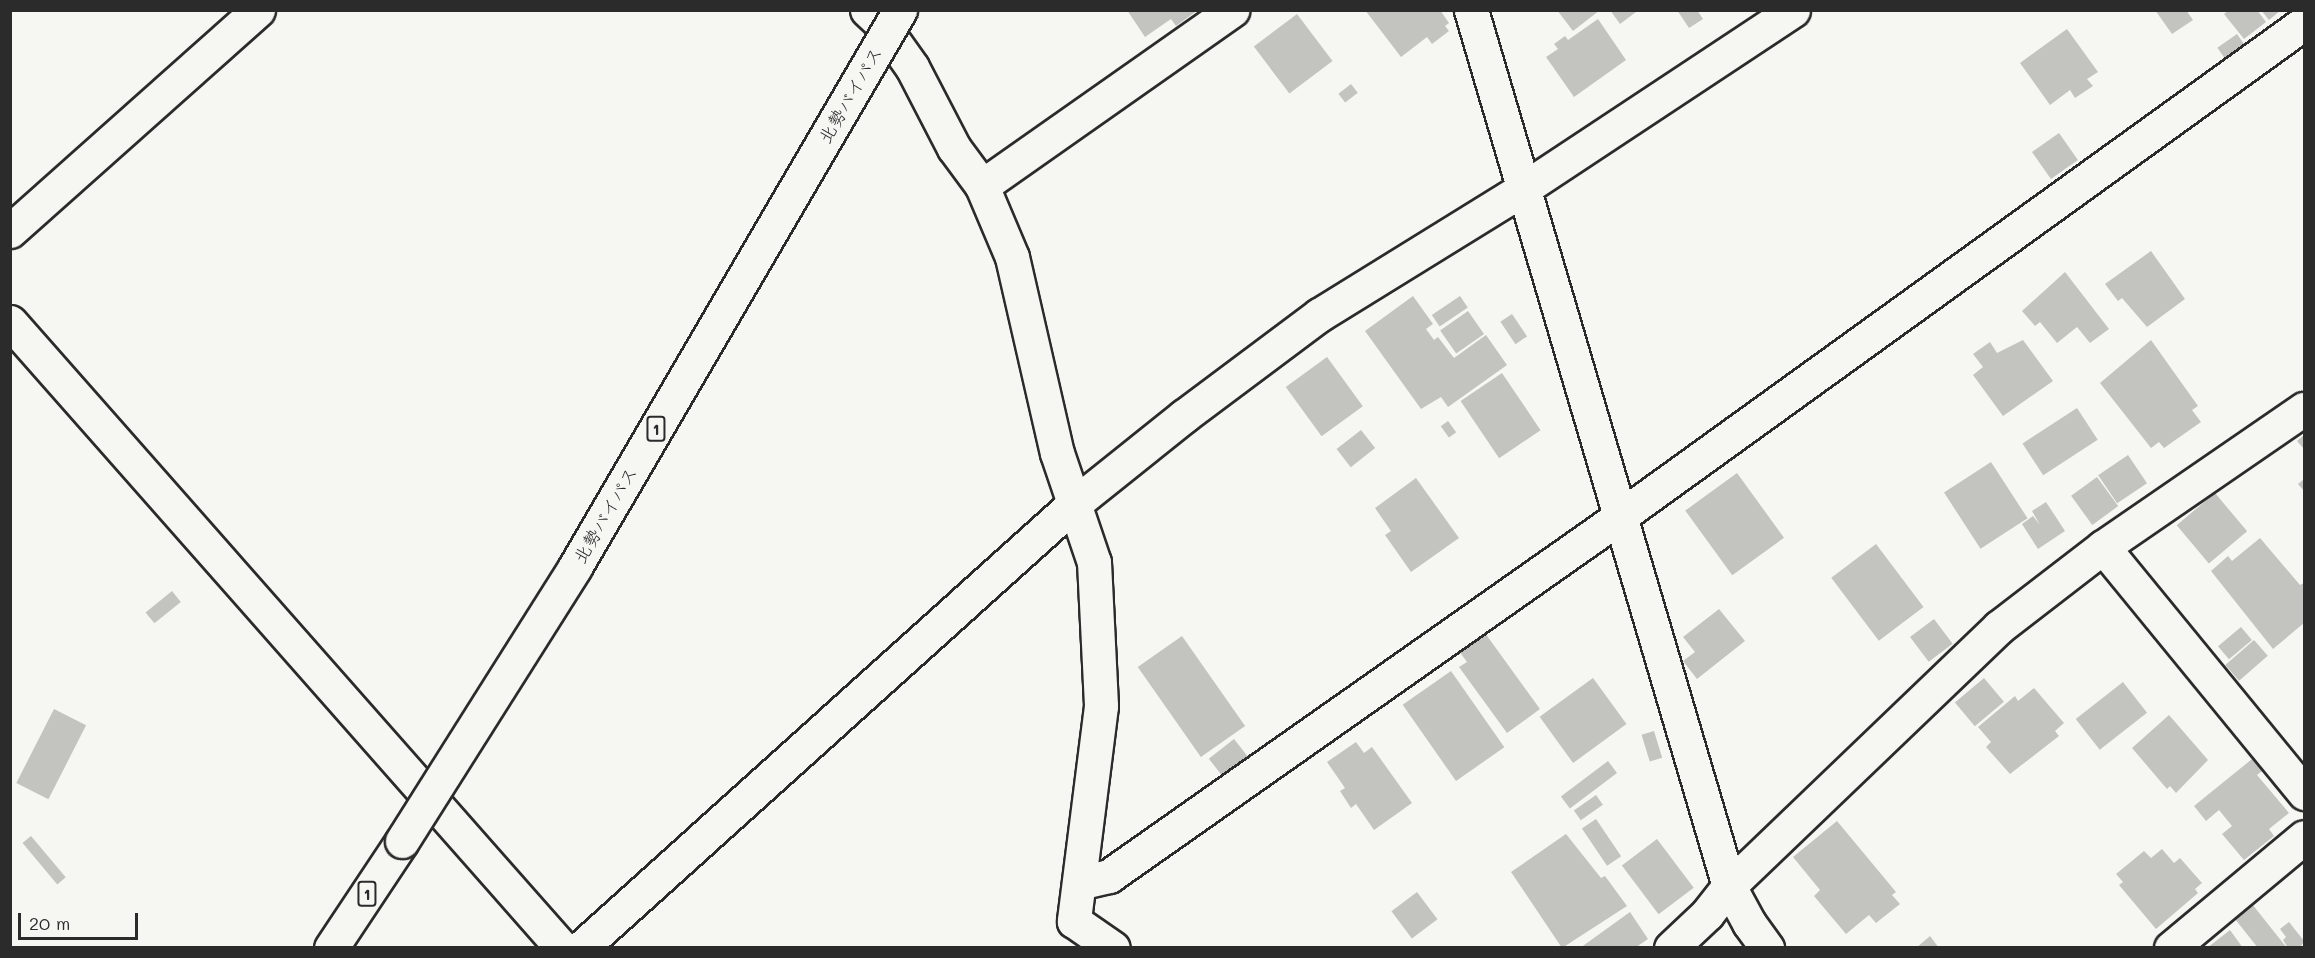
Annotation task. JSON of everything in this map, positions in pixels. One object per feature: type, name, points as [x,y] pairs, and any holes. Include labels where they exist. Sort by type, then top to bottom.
[{"type":"main road","points":[[10,231],[258,10]]},
{"type":"main road","points":[[867,10],[880,22],[912,67],[954,148],[982,186],[1012,257],[1057,453],[1094,562],[1101,706],[1074,921],[1113,948]]},
{"type":"main road","name":"北勢バイパス","points":[[331,948],[402,841],[575,567],[900,10]]},
{"type":"main road","points":[[982,186],[1232,10]]},
{"type":"main road","points":[[1471,10],[1526,187],[1618,518],[1729,886],[1767,948]]},
{"type":"main road","points":[[581,948],[1074,504],[1319,315],[1526,187],[1793,10]]},
{"type":"main road","points":[[1079,883],[1109,876],[1618,518],[2304,23]]},
{"type":"main road","points":[[10,322],[562,948]]},
{"type":"main road","points":[[1671,948],[1707,914],[1729,886],[1999,627],[2103,547],[2304,409]]},
{"type":"main road","points":[[2103,547],[2304,794]]},
{"type":"main road","points":[[2170,948],[2304,837]]},
{"type":"building","points":[[1127,10],[1198,10],[1176,26],[1171,19],[1145,37]]},
{"type":"building","points":[[1365,10],[1440,10],[1449,23],[1445,26],[1449,31],[1432,44],[1427,37],[1401,57]]},
{"type":"building","points":[[1557,10],[1600,10],[1573,31]]},
{"type":"building","points":[[1610,10],[1635,10],[1636,12],[1620,24]]},
{"type":"building","points":[[1677,10],[1697,10],[1703,19],[1689,28]]},
{"type":"building","points":[[2155,10],[2186,10],[2193,20],[2172,34]]},
{"type":"building","points":[[2229,10],[2257,10],[2266,22],[2244,39],[2224,14]]},
{"type":"building","points":[[2261,10],[2281,10],[2269,20]]},
{"type":"building","points":[[1297,14],[1333,61],[1289,94],[1254,46]]},
{"type":"building","points":[[1598,19],[1626,60],[1574,97],[1546,57],[1558,49],[1554,44],[1565,36],[1568,40]]},
{"type":"building","points":[[2067,29],[2098,72],[2087,79],[2093,86],[2075,98],[2070,90],[2050,105],[2020,63]]},
{"type":"building","points":[[2237,34],[2246,47],[2227,61],[2217,48]]},
{"type":"building","points":[[1351,84],[1358,93],[1345,103],[1338,94]]},
{"type":"building","points":[[2059,133],[2078,160],[2051,179],[2032,152]]},
{"type":"building","points":[[2151,251],[2185,299],[2147,327],[2122,298],[2118,301],[2105,284]]},
{"type":"building","points":[[2065,272],[2109,329],[2090,343],[2077,327],[2057,343],[2040,322],[2035,326],[2022,311]]},
{"type":"building","points":[[1413,296],[1433,324],[1426,329],[1434,340],[1438,337],[1454,358],[1486,335],[1507,365],[1448,407],[1441,397],[1421,409],[1365,331]]},
{"type":"building","points":[[1460,296],[1468,308],[1440,327],[1432,315]]},
{"type":"building","points":[[1468,311],[1484,334],[1456,353],[1440,331]]},
{"type":"building","points":[[1512,314],[1527,336],[1515,344],[1500,322]]},
{"type":"building","points":[[2023,340],[2053,381],[2003,416],[1973,375],[1983,367],[1973,354],[1990,342],[1997,353]]},
{"type":"building","points":[[2151,340],[2198,406],[2192,410],[2201,422],[2164,448],[2159,442],[2151,448],[2100,383]]},
{"type":"building","points":[[1327,357],[1363,406],[1322,436],[1286,387]]},
{"type":"building","points":[[1502,373],[1541,430],[1499,458],[1461,401]]},
{"type":"building","points":[[2077,408],[2098,440],[2043,475],[2022,443]]},
{"type":"building","points":[[1448,421],[1456,432],[1449,438],[1441,426]]},
{"type":"building","points":[[1361,430],[1375,448],[1351,467],[1337,449]]},
{"type":"building","points":[[2304,435],[2304,449],[2297,441]]},
{"type":"building","points":[[2128,455],[2147,483],[2117,503],[2098,475]]},
{"type":"building","points":[[1991,462],[2027,518],[1981,549],[1944,492]]},
{"type":"building","points":[[1737,473],[1784,538],[1732,575],[1685,511]]},
{"type":"building","points":[[2097,477],[2118,506],[2092,525],[2071,496]]},
{"type":"building","points":[[1416,478],[1459,538],[1411,572],[1385,535],[1391,531],[1375,508]]},
{"type":"building","points":[[2304,479],[2304,491],[2298,484]]},
{"type":"building","points":[[2215,493],[2247,531],[2209,563],[2177,525]]},
{"type":"building","points":[[2046,502],[2065,531],[2038,549],[2022,524],[2033,516],[2040,525],[2032,511]]},
{"type":"building","points":[[2260,538],[2300,585],[2304,583],[2304,623],[2273,649],[2211,571],[2228,556],[2232,561]]},
{"type":"building","points":[[1876,544],[1924,607],[1879,641],[1831,578]]},
{"type":"building","points":[[172,591],[181,602],[154,623],[146,612]]},
{"type":"building","points":[[1719,609],[1745,641],[1697,679],[1683,661],[1695,652],[1683,637]]},
{"type":"building","points":[[1934,619],[1953,644],[1929,662],[1910,637]]},
{"type":"building","points":[[2241,627],[2252,640],[2229,659],[2218,646]]},
{"type":"building","points":[[1485,633],[1540,709],[1507,733],[1459,667],[1467,662],[1459,651]]},
{"type":"building","points":[[1182,636],[1245,726],[1201,757],[1138,667]]},
{"type":"building","points":[[2254,640],[2268,656],[2239,681],[2225,665]]},
{"type":"building","points":[[1451,671],[1504,747],[1456,781],[1403,705]]},
{"type":"building","points":[[1593,678],[1627,724],[1573,763],[1540,717]]},
{"type":"building","points":[[1984,678],[2004,702],[1975,726],[1955,702]]},
{"type":"building","points":[[2123,682],[2147,713],[2100,750],[2076,719]]},
{"type":"building","points":[[2034,688],[2064,723],[2055,731],[2059,736],[2010,774],[1986,747],[1991,742],[1978,727],[2015,696],[2018,701]]},
{"type":"building","points":[[54,709],[86,725],[48,799],[16,783]]},
{"type":"building","points":[[2169,715],[2208,760],[2176,793],[2170,786],[2167,789],[2132,748]]},
{"type":"building","points":[[1654,731],[1662,758],[1650,762],[1642,735]]},
{"type":"building","points":[[1234,739],[1248,757],[1223,777],[1209,759]]},
{"type":"building","points":[[1356,742],[1364,753],[1372,747],[1412,803],[1374,830],[1356,804],[1351,808],[1340,791],[1345,788],[1327,762]]},
{"type":"building","points":[[2252,759],[2262,771],[2257,775],[2289,813],[2269,829],[2274,836],[2244,860],[2222,834],[2232,826],[2219,810],[2206,821],[2194,806]]},
{"type":"building","points":[[1608,761],[1617,773],[1570,808],[1561,797]]},
{"type":"building","points":[[1596,795],[1603,805],[1581,820],[1574,810]]},
{"type":"building","points":[[1596,819],[1621,856],[1607,866],[1582,829]]},
{"type":"building","points":[[1837,821],[1896,892],[1892,895],[1900,904],[1876,923],[1869,915],[1846,934],[1814,896],[1820,890],[1793,857]]},
{"type":"building","points":[[1566,834],[1601,878],[1605,876],[1627,906],[1562,948],[1511,872]]},
{"type":"building","points":[[31,836],[66,877],[57,884],[23,843]]},
{"type":"building","points":[[1657,839],[1694,888],[1659,914],[1622,865]]},
{"type":"building","points":[[2162,849],[2174,863],[2180,858],[2202,883],[2195,889],[2198,893],[2156,929],[2119,885],[2123,882],[2116,874],[2144,851],[2151,858]]},
{"type":"building","points":[[1417,892],[1437,919],[1412,938],[1391,911]]},
{"type":"building","points":[[2252,904],[2287,948],[2258,948],[2235,919]]},
{"type":"building","points":[[1630,912],[1648,939],[1635,948],[1580,948]]},
{"type":"building","points":[[2289,922],[2304,941],[2300,948],[2288,948],[2283,940],[2286,937],[2280,929]]},
{"type":"building","points":[[2230,930],[2243,948],[2207,948]]},
{"type":"building","points":[[1930,936],[1939,948],[1916,948]]}]
